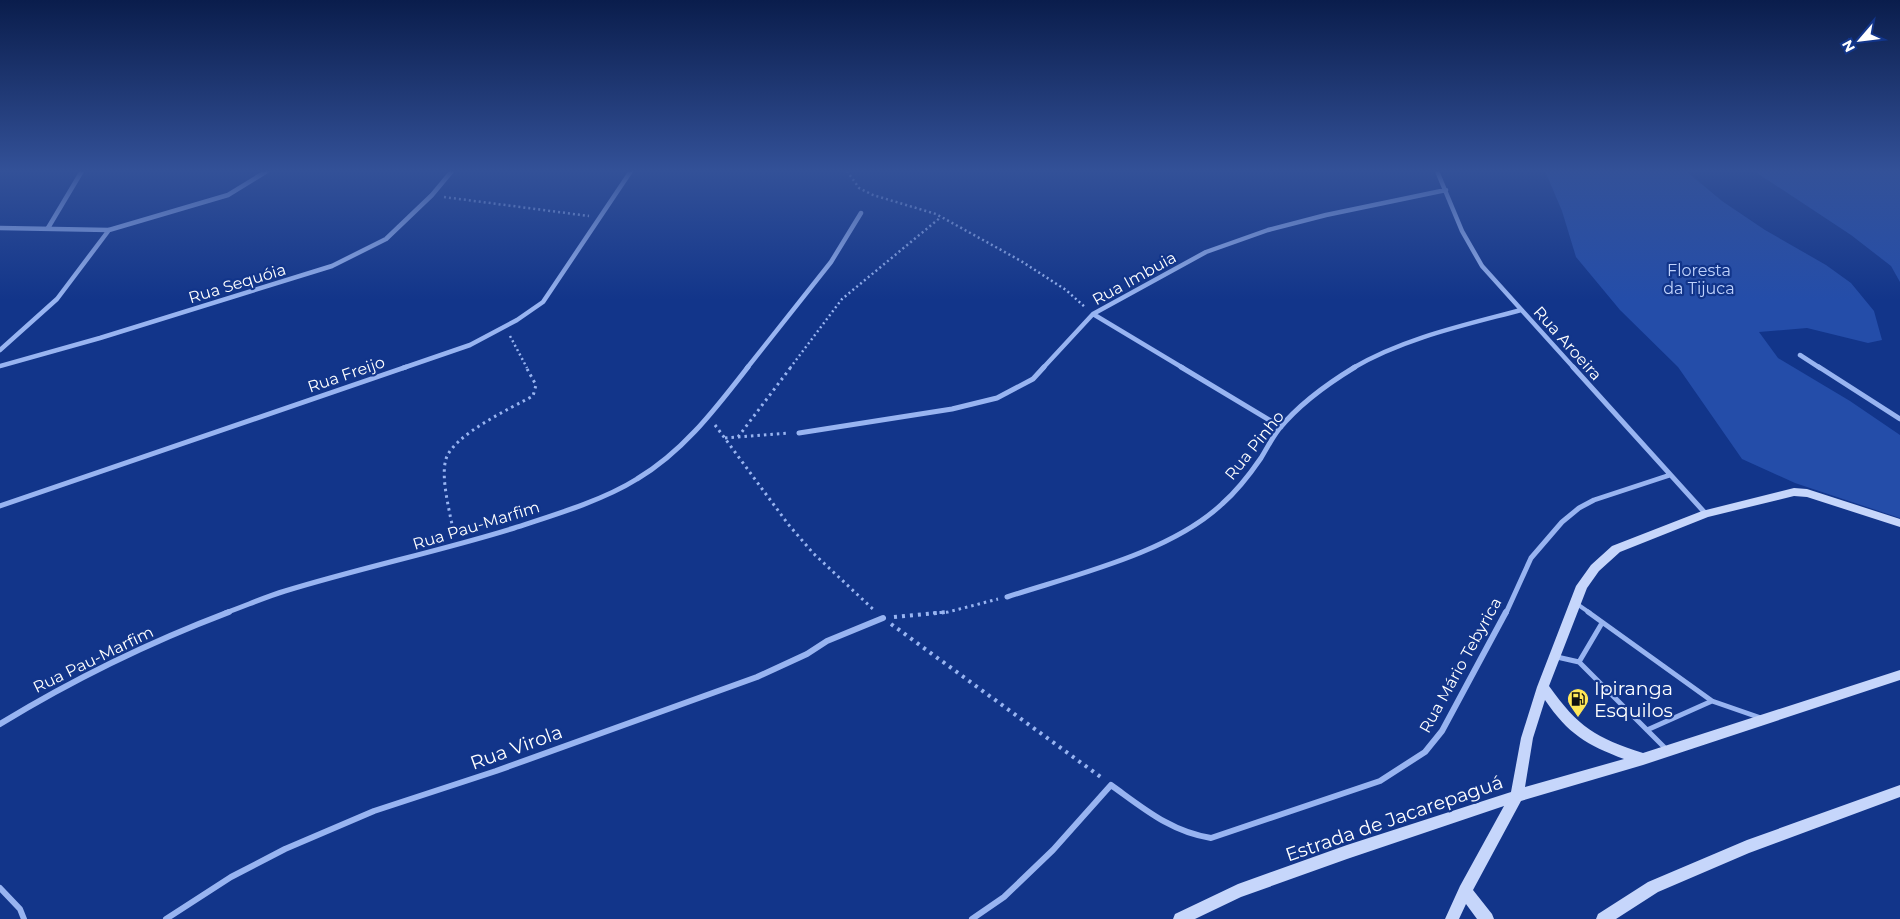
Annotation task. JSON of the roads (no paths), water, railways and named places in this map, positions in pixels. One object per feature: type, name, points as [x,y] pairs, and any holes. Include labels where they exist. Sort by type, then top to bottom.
[{"type":"main road","name":"Estrada de Jacarepaguá","points":[[1180,919],[1238,891],[1517,796],[1527,738],[1554,656],[1575,603],[1582,586],[1595,568],[1616,549],[1706,514],[1794,492],[1807,493],[1900,523]]},
{"type":"main road","points":[[1452,919],[1465,890],[1517,796],[1643,759],[1900,675]]},
{"type":"main road","points":[[1543,687],[1559,712],[1585,736],[1603,746],[1643,759]]},
{"type":"main road","points":[[1603,919],[1653,887],[1747,848],[1900,791]]},
{"type":"main road","points":[[1465,890],[1487,919]]},
{"type":"street","points":[[48,228],[56,214]]},
{"type":"street","points":[[0,228],[108,230],[166,214]]},
{"type":"street","name":"Rua Sequóia","points":[[0,366],[100,338],[332,266],[386,239],[412,214]]},
{"type":"street","name":"Rua Freijo","points":[[0,506],[470,345],[526,316],[543,302],[602,214]]},
{"type":"street","name":"Rua Pau-Marfim","points":[[0,724],[40,699],[138,650],[190,627],[284,591],[455,546],[549,517],[619,489],[638,479],[661,462],[709,416],[831,262],[848,238],[861,214]]},
{"type":"street","name":"Rua Imbuia","points":[[799,433],[952,409],[997,398],[1033,380],[1093,314],[1206,252],[1268,230],[1331,214]]},
{"type":"street","name":"Rua Aroeira","points":[[1455,214],[1462,231],[1482,266],[1706,514]]},
{"type":"street","points":[[0,350],[57,299],[108,230]]},
{"type":"street","name":"Rua Pinho","points":[[1007,597],[1144,551],[1186,529],[1211,513],[1258,463],[1281,427],[1317,391],[1351,370],[1388,351],[1446,330],[1521,310]]},
{"type":"street","points":[[1093,314],[1281,427]]},
{"type":"street","points":[[1800,355],[1900,420]]},
{"type":"street","name":"Rua Mário Tebyrica","points":[[972,919],[1004,897],[1046,857],[1111,785],[1176,830],[1195,837],[1212,838],[1380,781],[1425,752],[1442,730],[1455,704],[1498,632],[1530,558],[1562,522],[1579,508],[1594,500],[1670,476]]},
{"type":"street","name":"Rua Virola","points":[[166,919],[231,877],[285,849],[374,811],[496,771],[757,677],[807,654],[827,640],[883,618]]},
{"type":"street","points":[[0,888],[20,909],[24,919]]},
{"type":"lane","points":[[1575,603],[1712,701],[1765,719]]},
{"type":"lane","points":[[1579,662],[1602,623]]},
{"type":"lane","points":[[1554,656],[1579,662],[1668,751]]},
{"type":"lane","points":[[1647,730],[1712,701]]},
{"type":"place","name":"Ipiranga Esquilos","points":[[1578,718]]},
{"type":"park label","name":"Floresta da Tijuca","points":[[1699,279]]}]
